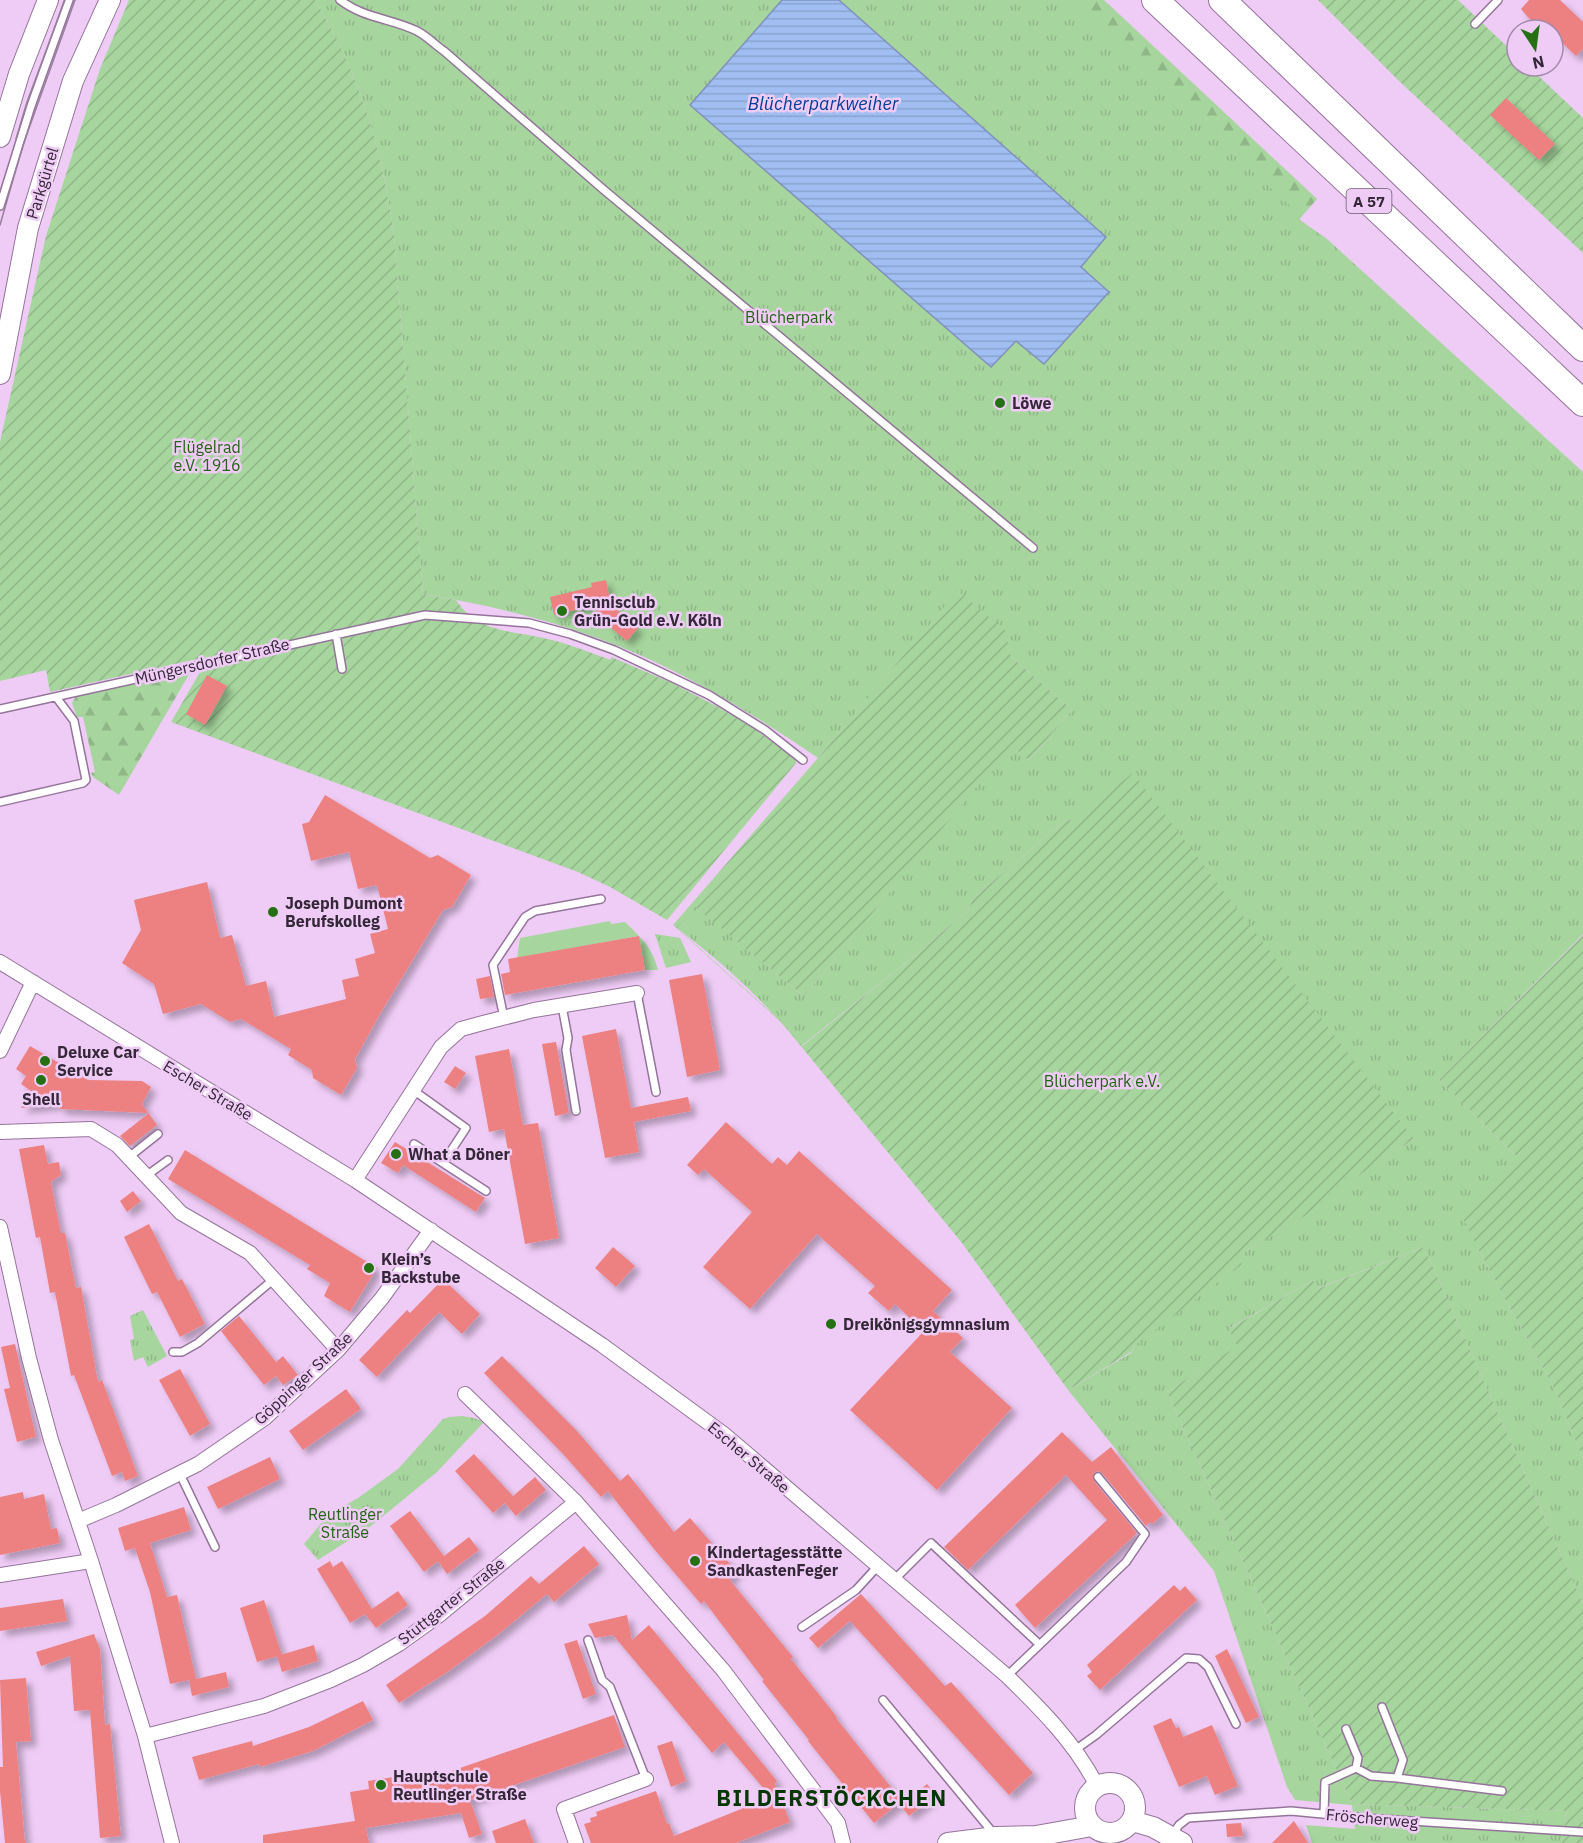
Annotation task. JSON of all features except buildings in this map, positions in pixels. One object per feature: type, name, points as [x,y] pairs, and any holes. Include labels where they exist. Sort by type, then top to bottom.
[{"type":"highway","name":"A 57","points":[[1155,0],[1583,403]]},
{"type":"highway","name":"A 57","points":[[1222,0],[1583,348]]},
{"type":"main road","points":[[0,137],[19,74],[48,0]]},
{"type":"main road","name":"Parkgürtel","points":[[0,374],[7,310],[28,228],[73,81],[110,0]]},
{"type":"main road","points":[[1111,1782],[1125,1787],[1134,1799],[1136,1807],[1132,1821],[1120,1831],[1113,1833],[1098,1830],[1092,1826],[1087,1819],[1085,1804],[1091,1791],[1097,1786],[1111,1782]]},
{"type":"main road","points":[[1132,1821],[1153,1827],[1177,1840]]},
{"type":"main road","points":[[948,1843],[996,1837],[1036,1836],[1092,1826]]},
{"type":"street","name":"Escher Straße","points":[[0,962],[355,1180],[602,1345],[725,1435],[1006,1676],[1042,1711],[1075,1750],[1097,1786]]},
{"type":"street","points":[[0,1051],[33,982]]},
{"type":"street","points":[[355,1180],[441,1047],[460,1029],[562,1006],[637,993]]},
{"type":"street","points":[[0,1132],[91,1129],[117,1144],[181,1213],[250,1253],[338,1350]]},
{"type":"street","points":[[0,1227],[29,1358],[51,1440],[145,1736],[172,1843]]},
{"type":"street","name":"Göppinger Straße","points":[[78,1521],[180,1474],[264,1418],[338,1350],[382,1298],[431,1230]]},
{"type":"street","points":[[465,1394],[576,1502],[723,1670],[838,1823],[843,1843]]},
{"type":"street","name":"Stuttgarter Straße","points":[[145,1736],[264,1706],[363,1665],[399,1644],[438,1616],[576,1502]]},
{"type":"street","points":[[0,1575],[91,1561]]},
{"type":"street","points":[[576,1843],[564,1809],[646,1779]]},
{"type":"lane","points":[[0,206],[31,106],[69,0]]},
{"type":"lane","points":[[340,0],[352,10],[366,16],[418,32],[444,51],[621,205],[1033,548]]},
{"type":"lane","points":[[1475,24],[1498,0]]},
{"type":"lane","name":"Müngersdorfer Straße","points":[[0,708],[424,615],[529,623],[570,634],[614,650],[710,695],[765,730],[803,760]]},
{"type":"lane","points":[[336,634],[342,669]]},
{"type":"lane","points":[[0,802],[83,783],[86,780],[74,720],[56,697]]},
{"type":"lane","points":[[504,1018],[493,965],[525,916],[535,911],[601,899]]},
{"type":"lane","points":[[637,993],[656,1092]]},
{"type":"lane","points":[[562,1006],[568,1038],[566,1050],[576,1110]]},
{"type":"lane","points":[[413,1090],[466,1128],[442,1163]]},
{"type":"lane","points":[[129,1157],[158,1134]]},
{"type":"lane","points":[[414,1144],[486,1191]]},
{"type":"lane","points":[[146,1176],[168,1160]]},
{"type":"lane","points":[[173,1352],[182,1352],[198,1343],[274,1279]]},
{"type":"lane","points":[[180,1474],[215,1547]]},
{"type":"lane","points":[[1006,1676],[1126,1562],[1145,1534],[1098,1477]]},
{"type":"lane","points":[[894,1580],[931,1543],[1039,1644]]},
{"type":"lane","points":[[802,1627],[856,1590],[878,1566]]},
{"type":"lane","points":[[588,1640],[602,1680],[610,1687],[646,1779]]},
{"type":"lane","points":[[1075,1750],[1186,1658],[1199,1659],[1208,1667],[1236,1724]]},
{"type":"lane","points":[[884,1700],[996,1837]]},
{"type":"lane","points":[[1382,1707],[1403,1760],[1397,1778]]},
{"type":"lane","points":[[1346,1729],[1358,1758],[1356,1768]]},
{"type":"lane","points":[[1356,1768],[1371,1776],[1502,1791]]},
{"type":"lane","points":[[1324,1814],[1325,1782],[1356,1768]]},
{"type":"lane","name":"Fröscherweg","points":[[1177,1840],[1179,1824],[1188,1818],[1291,1811],[1583,1832]]},
{"type":"green space","name":"Flügelrad e.V. 1916","points":[[129,0],[315,0],[345,56],[367,112],[375,141],[383,171],[394,234],[423,594],[456,600],[476,620],[487,625],[559,642],[611,660],[611,657],[672,683],[751,726],[796,760],[796,763],[667,920],[610,887],[578,872],[171,722],[200,672],[197,659],[50,692],[46,670],[0,681],[0,442],[46,236],[100,69]]},
{"type":"green space","name":"Blücherpark","points":[[315,0],[1063,0],[1295,210],[1300,220],[1327,239],[1583,472],[1583,934],[1439,1080],[1517,1157],[1478,1249],[1556,1392],[1583,1459],[1583,1604],[1424,1247],[1316,1289],[1313,1280],[1230,1328],[1238,1346],[1167,1392],[1352,1804],[1567,1811],[1562,1843],[1312,1843],[1306,1825],[1355,1829],[1352,1805],[1295,1800],[1287,1787],[1214,1571],[1068,1390],[1131,1353],[1135,1345],[1243,1253],[1335,1197],[1340,1187],[1414,1139],[1074,819],[1065,821],[973,898],[969,909],[918,953],[801,1046],[743,983],[677,928],[695,906],[804,996],[1011,744],[1029,760],[1072,710],[1012,657],[958,591],[818,758],[728,700],[633,652],[582,632],[530,617],[423,594],[394,234],[389,202],[375,141],[357,84]]},
{"type":"green space","points":[[1029,0],[1104,0],[1317,199],[1283,238]]},
{"type":"green space","points":[[1318,0],[1458,0],[1505,45],[1505,78],[1541,78],[1583,118],[1583,253],[1398,80]]},
{"type":"green space","name":"Blücherpark e.V.","points":[[963,584],[958,591],[1007,632],[1008,651],[1012,657],[1072,710],[1029,760],[1011,745],[804,996],[695,907],[677,928],[782,1022],[802,1046],[918,953],[969,909],[973,898],[1065,821],[1074,819],[1133,773],[1414,1139],[1341,1187],[1336,1197],[1243,1253],[1241,1265],[1135,1345],[1131,1352],[1068,1390],[962,1243],[782,1023],[673,925],[818,758]]},
{"type":"green space","points":[[191,671],[119,795],[93,777],[91,773],[95,772],[83,717],[77,717],[72,703],[76,696]]},
{"type":"green space","points":[[610,921],[611,924],[625,922],[636,933],[649,948],[658,970],[645,970],[638,936],[517,958],[520,938]]},
{"type":"green space","points":[[655,934],[680,938],[691,962],[666,968]]},
{"type":"green space","points":[[1583,935],[1583,1459],[1556,1392],[1460,1212],[1517,1157],[1439,1080]]},
{"type":"green space","points":[[1424,1247],[1583,1604],[1583,1843],[1562,1843],[1567,1811],[1352,1804],[1167,1392],[1237,1346],[1229,1329],[1313,1280],[1317,1289]]},
{"type":"green space","points":[[143,1310],[167,1356],[148,1367],[143,1357],[134,1361],[130,1340],[134,1339],[130,1316]]},
{"type":"green space","name":"Reutlinger Straße","points":[[462,1416],[484,1422],[437,1472],[371,1526],[318,1560],[304,1544],[329,1514],[358,1498],[398,1469],[443,1419]]},
{"type":"water","name":"Blücherparkweiher","points":[[782,0],[839,0],[1106,237],[1081,267],[1109,292],[1044,364],[1016,341],[991,367],[690,105]]},
{"type":"tram line","points":[[16,139],[27,102],[65,0]]},
{"type":"tram line","points":[[0,225],[23,145],[75,0]]},
{"type":"place","name":"Löwe","points":[[1000,403]]},
{"type":"place","name":"Tennisclub Grün-Gold e.V. Köln","points":[[562,611]]},
{"type":"place","name":"Joseph Dumont Berufskolleg","points":[[273,912]]},
{"type":"place","name":"Deluxe Car Service","points":[[45,1061]]},
{"type":"place","name":"Shell","points":[[41,1080]]},
{"type":"place","name":"What a Döner","points":[[396,1154]]},
{"type":"place","name":"Klein’s Backstube","points":[[369,1268]]},
{"type":"place","name":"Dreikönigsgymnasium","points":[[831,1324]]},
{"type":"place","name":"Kindertagesstätte SandkastenFeger","points":[[695,1561]]},
{"type":"place","name":"Hauptschule Reutlinger Straße","points":[[381,1785]]},
{"type":"district","name":"BILDERSTÖCKCHEN","points":[[832,1797]]}]
